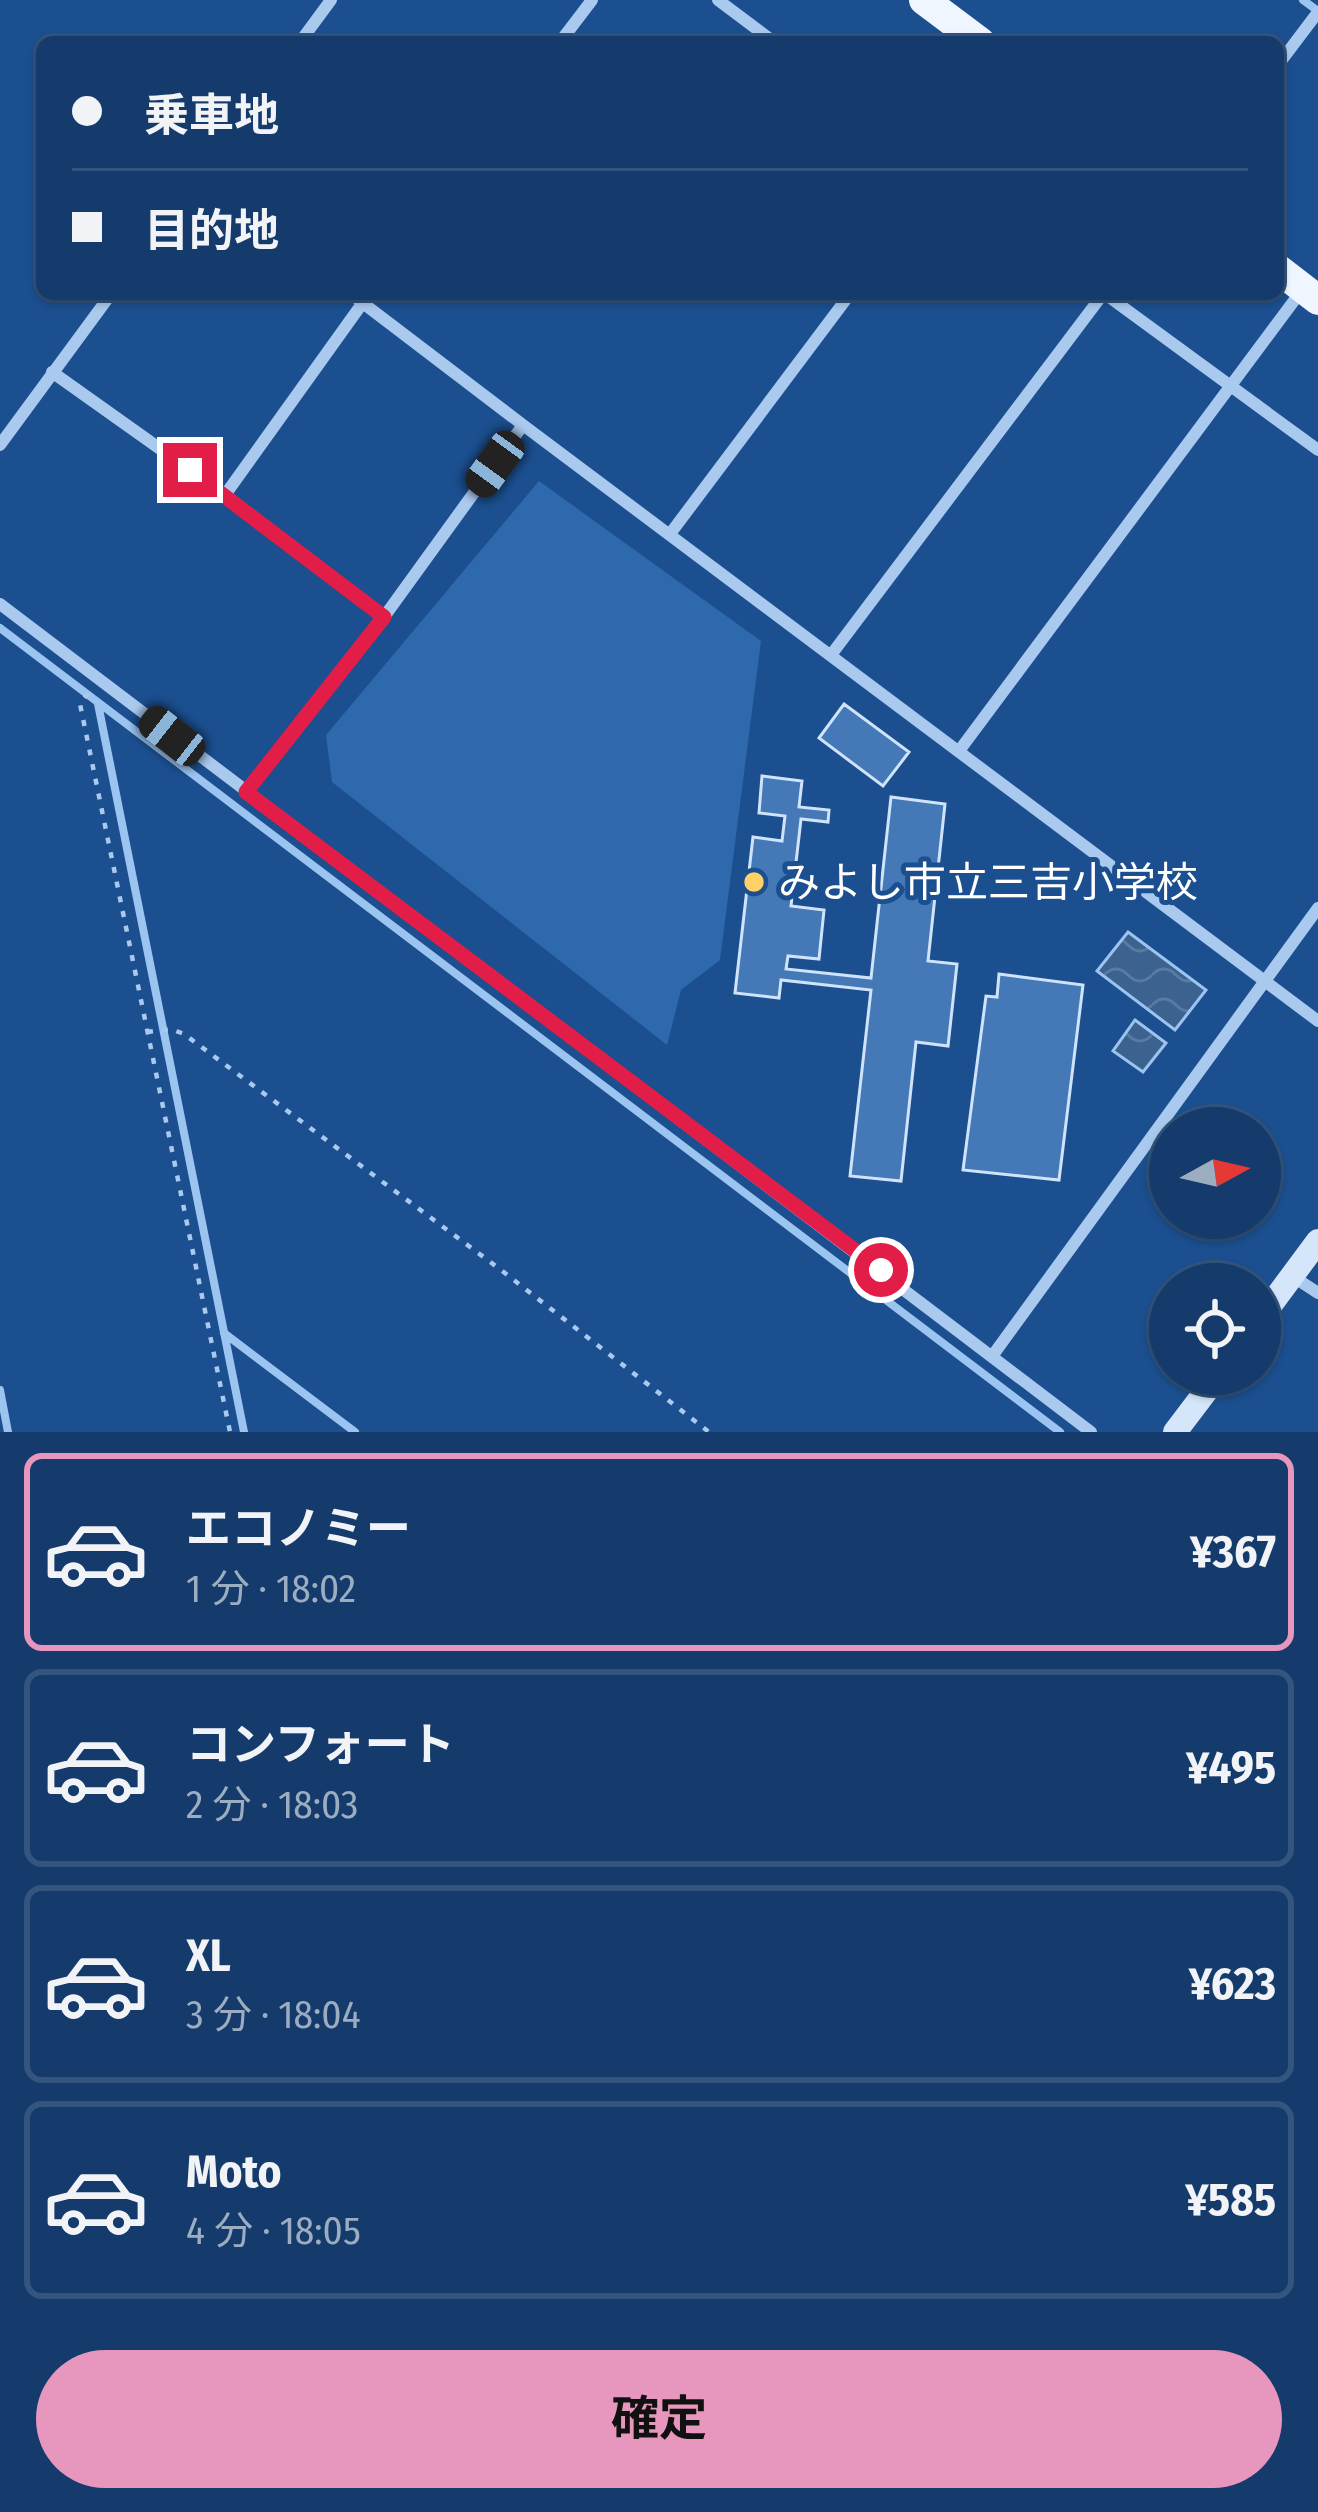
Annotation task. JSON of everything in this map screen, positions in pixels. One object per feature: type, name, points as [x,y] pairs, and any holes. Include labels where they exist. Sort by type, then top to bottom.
[{"type":"main road","points":[[924,0],[972,36]]},
{"type":"main road","points":[[1284,274],[1311,294]]},
{"type":"street","points":[[304,36],[331,0]]},
{"type":"street","points":[[565,36],[592,0]]},
{"type":"street","points":[[718,0],[766,36]]},
{"type":"street","points":[[1284,57],[1318,12]]},
{"type":"street","points":[[959,751],[1233,385],[1311,294]]},
{"type":"street","points":[[0,445],[106,300]]},
{"type":"street","points":[[225,495],[358,300]]},
{"type":"street","points":[[364,300],[523,425],[1318,1022]]},
{"type":"street","points":[[670,534],[846,300]]},
{"type":"street","points":[[831,656],[1099,300]]},
{"type":"street","points":[[1113,300],[1318,451]]},
{"type":"street","points":[[52,372],[225,495],[384,617]]},
{"type":"street","points":[[246,792],[384,617],[523,425]]},
{"type":"street","points":[[0,604],[1091,1432]]},
{"type":"street","points":[[993,1354],[1318,908]]},
{"type":"street","points":[[1281,1291],[1318,1241]]},
{"type":"street","points":[[1292,1276],[1318,1294]]},
{"type":"street","points":[[1175,1432],[1203,1395]]},
{"type":"path","points":[[99,680],[80,704],[230,1432]]},
{"type":"path","points":[[147,1032],[171,1029],[184,1034],[709,1432]]},
{"type":"shaded area","points":[[539,481],[761,641],[720,960],[681,990],[667,1045],[332,782],[326,735]]},
{"type":"water","points":[[1128,932],[1206,990],[1175,1030],[1097,971]]},
{"type":"water","points":[[1135,1020],[1166,1043],[1143,1072],[1113,1051]]},
{"type":"building","points":[[844,704],[909,752],[883,786],[819,738]]},
{"type":"building","points":[[762,776],[802,781],[799,807],[829,810],[828,822],[801,819],[791,906],[824,910],[819,959],[788,956],[786,969],[871,978],[891,797],[945,804],[928,961],[957,964],[948,1046],[916,1042],[901,1181],[850,1176],[871,990],[781,980],[779,998],[735,993],[753,837],[782,841],[785,816],[759,813]]},
{"type":"building","points":[[999,974],[1083,985],[1059,1180],[963,1170],[986,996],[997,997]]},
{"type":"waterway","points":[[1303,0],[1318,11]]},
{"type":"waterway","points":[[0,628],[1060,1432]]},
{"type":"waterway","points":[[98,704],[244,1432]]},
{"type":"waterway","points":[[224,1333],[355,1432]]},
{"type":"waterway","points":[[0,1390],[8,1432]]},
{"type":"place","name":"みよし市立三吉小学校","points":[[754,882]]},
{"type":"route","points":[[190,470],[384,617],[246,792],[881,1270]]}]
